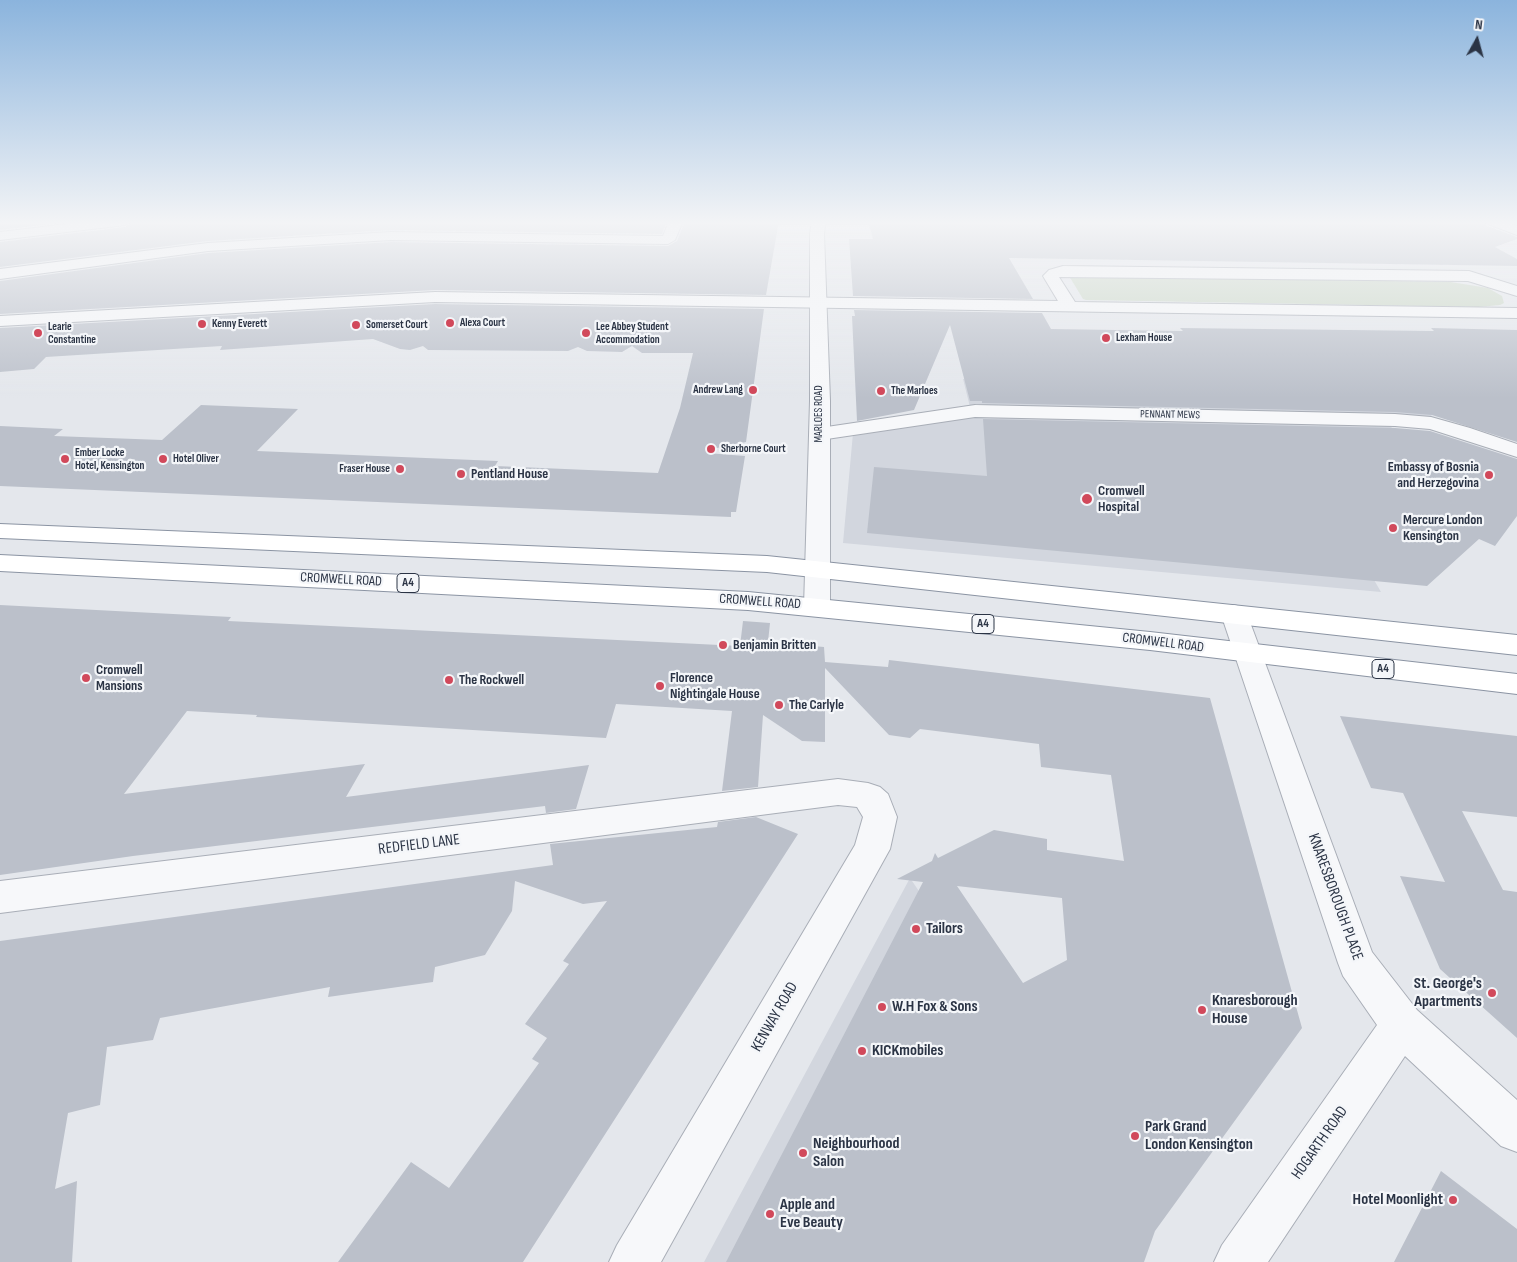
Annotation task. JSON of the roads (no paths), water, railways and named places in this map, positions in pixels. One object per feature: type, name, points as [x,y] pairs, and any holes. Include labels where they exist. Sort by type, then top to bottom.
[{"type":"highway","points":[[0,531],[722,561],[818,568],[1517,645]]},
{"type":"highway","name":"CROMWELL ROAD","points":[[0,563],[727,599],[817,606],[1517,684]]},
{"type":"street","name":"MARLOES ROAD","points":[[817,280],[820,434],[817,606]]},
{"type":"street","points":[[1053,280],[1070,307]]},
{"type":"street","points":[[1481,280],[1517,291]]},
{"type":"street","points":[[0,321],[435,297],[1517,313]]},
{"type":"street","name":"PENNANT MEWS","points":[[820,434],[975,411],[1395,420],[1431,423],[1517,451]]},
{"type":"street","name":"KNARESBOROUGH PLACE","points":[[1234,614],[1358,963],[1402,1025],[1517,1130]]},
{"type":"street","name":"REDFIELD LANE","points":[[0,897],[838,792]]},
{"type":"street","name":"KENWAY ROAD","points":[[634,1262],[872,849],[880,817],[876,804],[868,796],[856,792],[838,792]]},
{"type":"street","name":"HOGARTH ROAD","points":[[1239,1262],[1402,1025]]},
{"type":"place","name":"Alexa Court","points":[[450,323]]},
{"type":"place","name":"Kenny Everett","points":[[202,324]]},
{"type":"place","name":"Somerset Court","points":[[356,325]]},
{"type":"place","name":"Learie Constantine","points":[[38,333]]},
{"type":"place","name":"Lee Abbey Student Accommodation","points":[[586,333]]},
{"type":"place","name":"Lexham House","points":[[1106,338]]},
{"type":"place","name":"Andrew Lang","points":[[753,390]]},
{"type":"place","name":"The Marloes","points":[[881,391]]},
{"type":"place","name":"Sherborne Court","points":[[711,449]]},
{"type":"place","name":"Ember Locke Hotel, Kensington","points":[[65,459]]},
{"type":"place","name":"Hotel Oliver","points":[[163,459]]},
{"type":"place","name":"Fraser House","points":[[400,469]]},
{"type":"place","name":"Pentland House","points":[[461,474]]},
{"type":"place","name":"Embassy of Bosnia and Herzegovina","points":[[1489,475]]},
{"type":"place","name":"Cromwell Hospital","points":[[1087,499]]},
{"type":"place","name":"Mercure London Kensington","points":[[1393,528]]},
{"type":"place","name":"Benjamin Britten","points":[[723,645]]},
{"type":"place","name":"Cromwell Mansions","points":[[86,678]]},
{"type":"place","name":"The Rockwell","points":[[449,680]]},
{"type":"place","name":"Florence Nightingale House","points":[[660,686]]},
{"type":"place","name":"The Carlyle","points":[[779,705]]},
{"type":"place","name":"Tailors","points":[[916,929]]},
{"type":"place","name":"St. George's Apartments","points":[[1492,993]]},
{"type":"place","name":"W.H Fox & Sons","points":[[882,1007]]},
{"type":"place","name":"Knaresborough House","points":[[1202,1010]]},
{"type":"place","name":"KICKmobiles","points":[[862,1051]]},
{"type":"place","name":"Park Grand London Kensington","points":[[1135,1136]]},
{"type":"place","name":"Neighbourhood Salon","points":[[803,1153]]},
{"type":"place","name":"Hotel Moonlight","points":[[1453,1200]]},
{"type":"place","name":"Apple and Eve Beauty","points":[[770,1214]]}]
